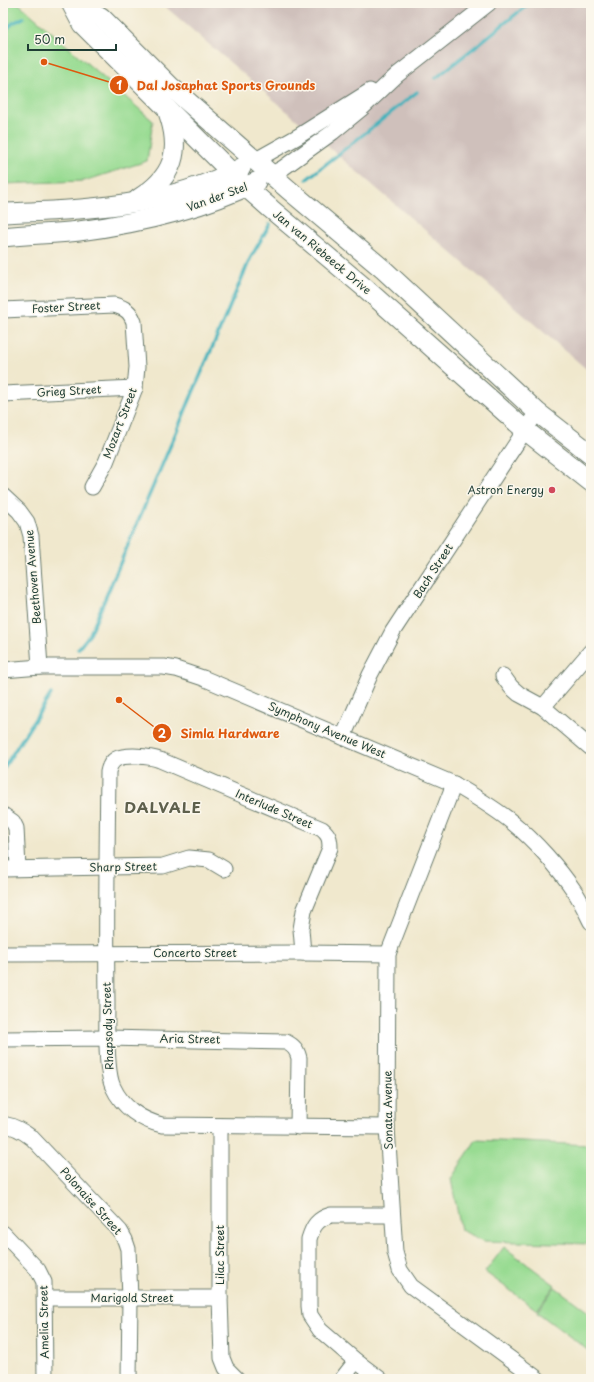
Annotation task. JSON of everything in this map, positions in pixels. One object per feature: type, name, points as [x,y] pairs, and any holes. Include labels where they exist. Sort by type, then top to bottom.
[{"type":"main road","name":"Jan van Riebeeck Drive","points":[[71,3],[82,24],[246,187],[365,288],[524,430],[591,482]]},
{"type":"main road","points":[[76,3],[101,17],[171,87],[384,270],[538,412],[591,454]]},
{"type":"main road","points":[[132,203],[148,194],[158,184],[169,171],[174,160],[176,147],[175,134],[168,111]]},
{"type":"main road","name":"Van der Stel","points":[[3,213],[77,210],[132,203],[192,188],[232,173],[256,160]]},
{"type":"main road","name":"Van der Stel","points":[[3,237],[78,231],[117,225],[173,213],[246,187],[272,174]]},
{"type":"main road","points":[[207,202],[237,202],[268,206]]},
{"type":"street","name":"Van der Stel","points":[[272,174],[283,168],[333,132],[361,109],[397,75],[489,3]]},
{"type":"street","name":"Van der Stel","points":[[256,160],[341,110],[383,82],[397,75]]},
{"type":"street","name":"Foster Street","points":[[3,310],[114,305],[128,310]]},
{"type":"street","name":"Mozart Street","points":[[92,488],[106,462],[135,388],[137,367],[134,322],[128,310]]},
{"type":"street","name":"Grieg Street","points":[[3,394],[135,388]]},
{"type":"street","name":"Bach Street","points":[[343,737],[370,675],[393,631],[524,430],[538,412]]},
{"type":"street","name":"Beethoven Avenue","points":[[3,496],[28,522],[31,536],[40,667]]},
{"type":"street","points":[[543,707],[591,651]]},
{"type":"street","name":"Symphony Avenue West","points":[[3,670],[40,667],[164,666],[176,669],[203,678],[454,784],[487,804],[514,824],[543,852],[560,871],[575,893],[591,922]]},
{"type":"street","points":[[503,676],[511,687],[519,694],[543,707],[591,748]]},
{"type":"street","name":"Interlude Street","points":[[108,772],[110,764],[122,757],[152,757],[322,829],[328,834],[330,841],[328,854],[304,911],[302,920],[303,953]]},
{"type":"street","name":"Rhapsody Street","points":[[108,772],[106,868],[109,1074],[113,1087],[120,1098],[130,1109],[142,1118],[162,1124],[220,1126],[387,1127]]},
{"type":"street","name":"Sonata Avenue","points":[[454,784],[388,954],[387,1127],[394,1252],[400,1270],[411,1286],[538,1379]]},
{"type":"street","name":"Sharp Street","points":[[3,815],[14,822],[16,828],[10,869],[163,866],[189,858],[209,860],[224,869]]},
{"type":"street","name":"Concerto Street","points":[[3,954],[388,954]]},
{"type":"street","name":"Aria Street","points":[[3,1039],[108,1038],[286,1042],[297,1050],[299,1058],[298,1126]]},
{"type":"street","name":"Polonaise Street","points":[[3,1124],[22,1131],[32,1138],[120,1231],[125,1240],[128,1249],[130,1298],[129,1379]]},
{"type":"street","name":"Lilac Street","points":[[220,1126],[220,1298],[222,1358],[226,1368],[237,1379]]},
{"type":"street","points":[[380,1379],[356,1361],[320,1330],[310,1315],[309,1239],[316,1222],[322,1217],[331,1215],[391,1215]]},
{"type":"street","name":"Amelia Street","points":[[3,1233],[42,1276],[44,1282],[44,1379]]},
{"type":"street","name":"Marigold Street","points":[[45,1298],[220,1298]]},
{"type":"street","points":[[342,1379],[356,1361]]},
{"type":"shaded area","points":[[161,3],[591,3],[591,373]]},
{"type":"green space","points":[[3,3],[18,3],[153,121],[147,161],[84,181],[3,184]]},
{"type":"green space","points":[[476,1140],[591,1145],[591,1244],[484,1241],[461,1230],[451,1179]]},
{"type":"green space","points":[[504,1247],[555,1285],[537,1310],[485,1272]]},
{"type":"green space","points":[[555,1287],[591,1314],[591,1347],[589,1351],[537,1312]]},
{"type":"waterway","points":[[436,78],[530,3]]},
{"type":"waterway","points":[[3,32],[13,23],[23,18]]},
{"type":"waterway","points":[[307,179],[417,92]]},
{"type":"waterway","points":[[78,649],[90,634],[250,259],[270,224]]},
{"type":"waterway","points":[[3,769],[51,694]]},
{"type":"place","name":"Dal Josaphat Sports Grounds","points":[[44,62]]},
{"type":"place","name":"Astron Energy","points":[[552,490]]},
{"type":"place","name":"Simla Hardware","points":[[119,700]]},
{"type":"district","name":"DALVALE","points":[[163,808]]}]
